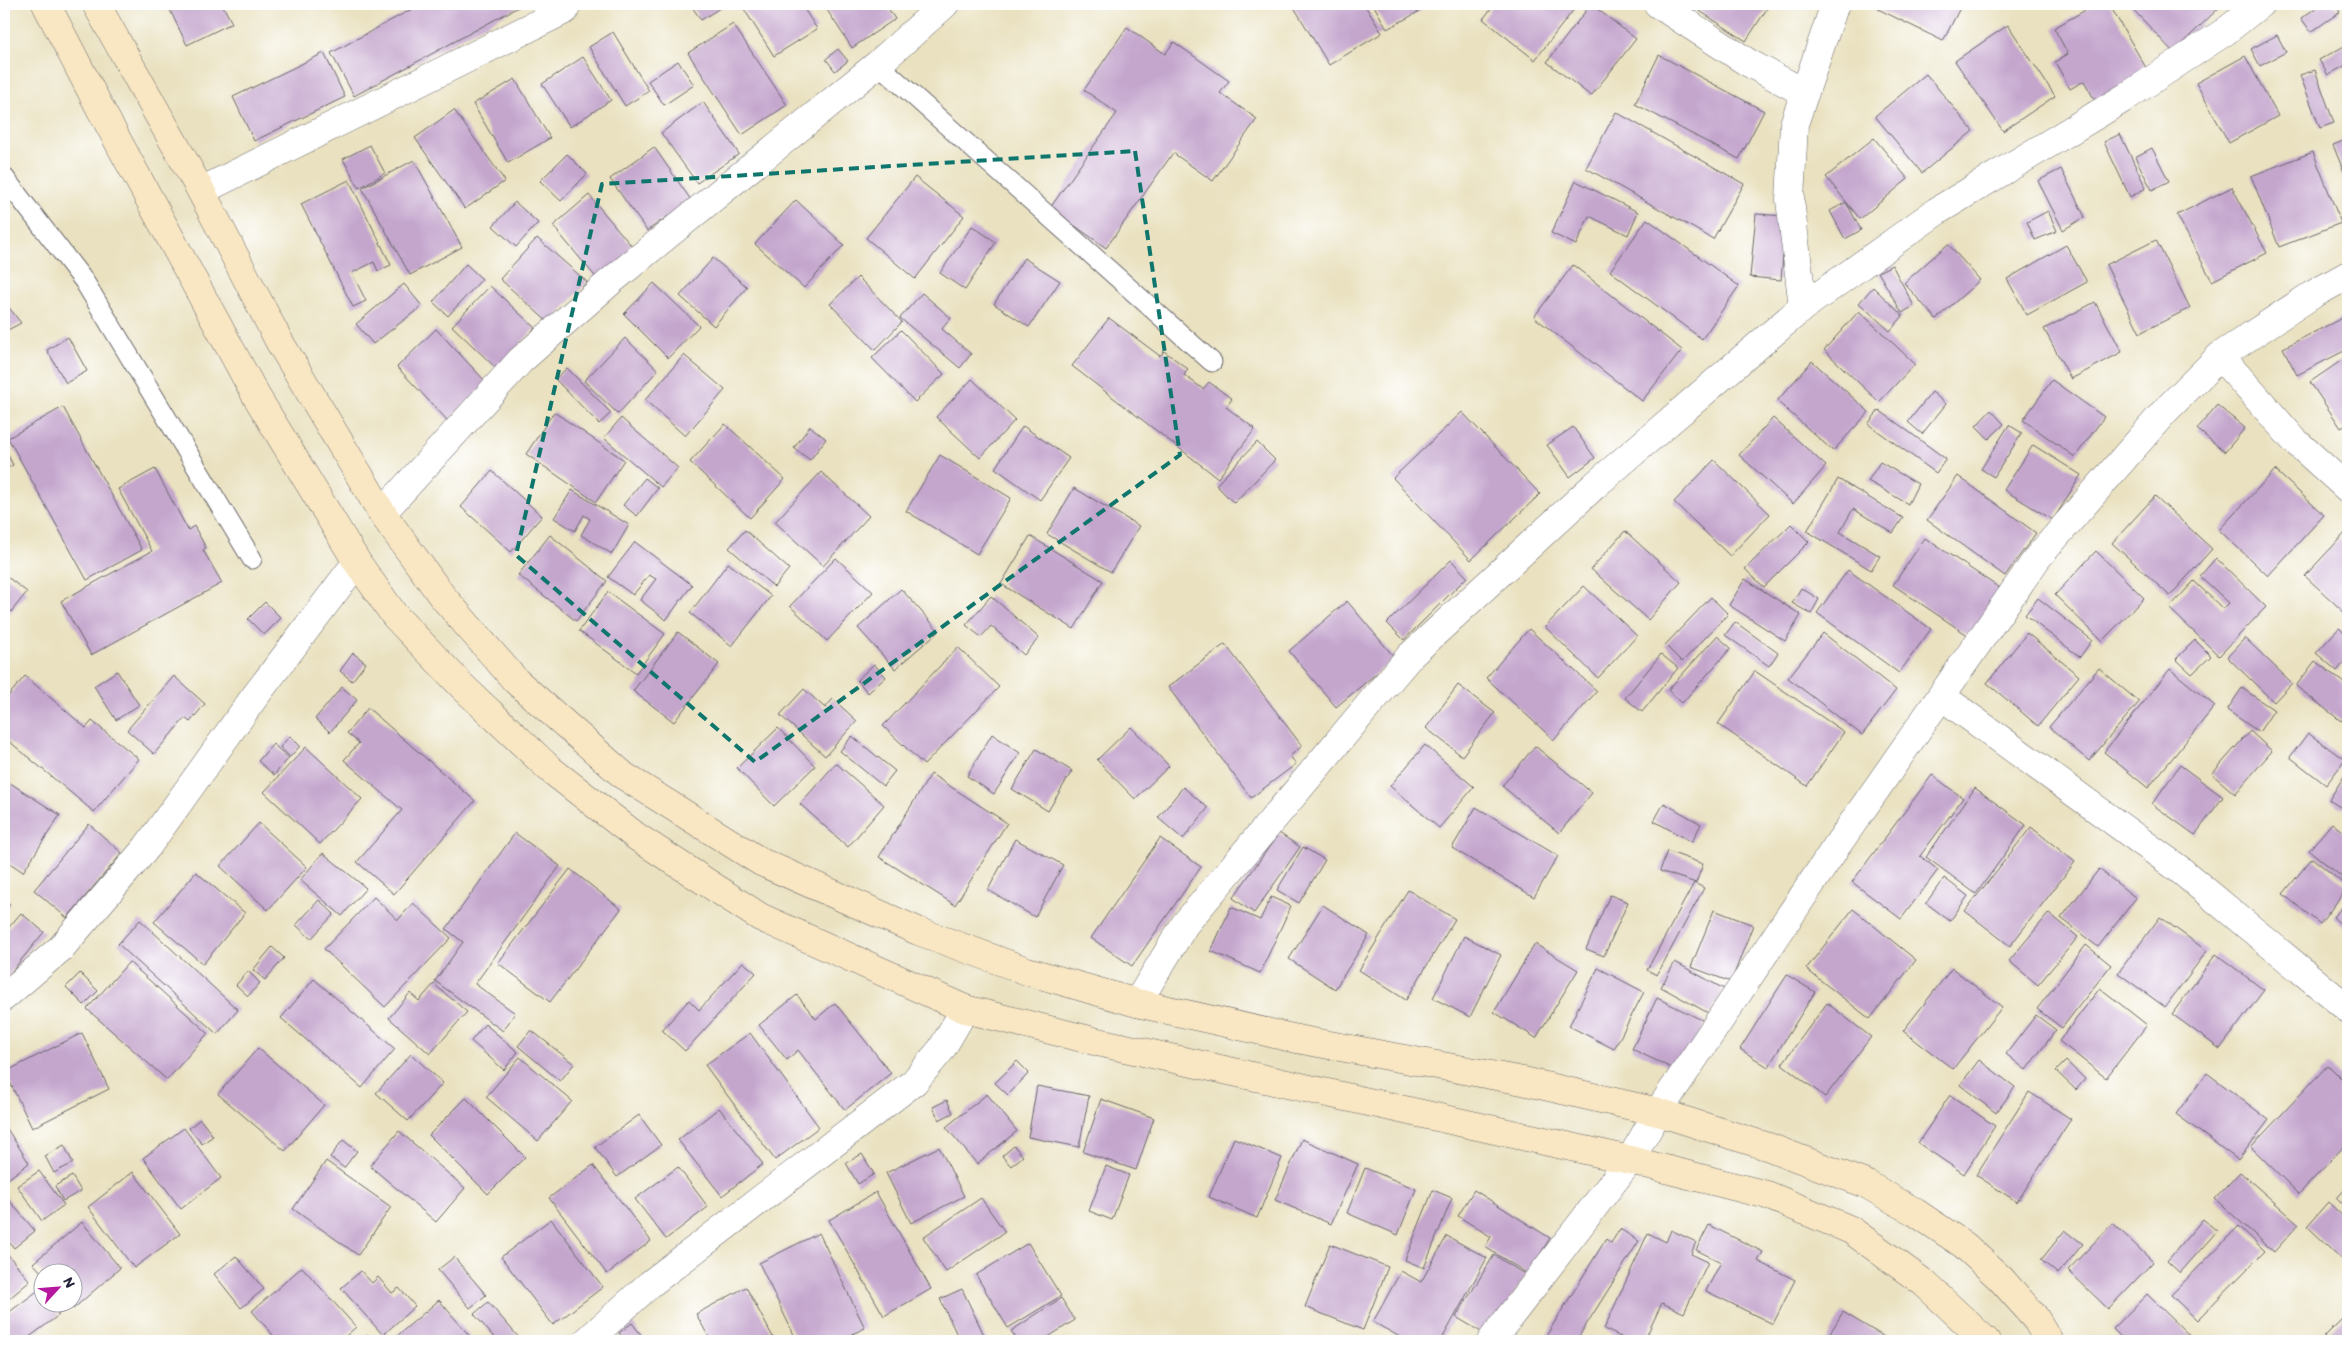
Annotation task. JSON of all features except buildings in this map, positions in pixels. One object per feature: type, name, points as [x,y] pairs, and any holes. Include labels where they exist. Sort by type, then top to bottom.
[{"type":"main road","points":[[46,4],[101,110],[256,394],[357,562],[395,616],[462,686],[551,770],[637,838],[760,917],[965,1009],[1098,1042],[1630,1160],[1767,1195],[1851,1230],[1924,1283],[1985,1340]]},
{"type":"main road","points":[[96,4],[201,191],[279,341],[382,513],[442,596],[516,680],[624,776],[761,862],[918,931],[1027,972],[1137,1003],[1298,1039],[1523,1081],[1658,1112],[1768,1147],[1866,1184],[1915,1212],[1964,1245],[2001,1279],[2034,1316],[2049,1341]]},
{"type":"street","points":[[382,513],[521,360],[611,281],[878,64],[945,4]]},
{"type":"street","points":[[1658,4],[1748,62],[1804,94]]},
{"type":"street","points":[[1803,307],[1790,200],[1794,124],[1835,4]]},
{"type":"street","points":[[1137,1003],[1185,924],[1410,656],[1594,486],[1803,307],[1937,211],[2126,97],[2226,31],[2260,4]]},
{"type":"street","points":[[201,191],[565,10]]},
{"type":"street","points":[[1491,1341],[1630,1160],[1658,1112],[1838,844],[2038,557],[2165,410],[2220,356],[2312,295],[2348,275]]},
{"type":"street","points":[[2220,356],[2294,440],[2348,489]]},
{"type":"street","points":[[4,997],[61,948],[148,847],[254,699],[357,562]]},
{"type":"street","points":[[1940,696],[2178,869],[2348,1009]]},
{"type":"street","points":[[587,1341],[650,1284],[914,1082],[941,1050],[965,1009]]},
{"type":"lane","points":[[878,64],[1212,362]]},
{"type":"lane","points":[[4,177],[84,281],[252,559]]},
{"type":"highlighted area","points":[[1135,151],[1180,455],[755,762],[516,555],[602,184]]}]
